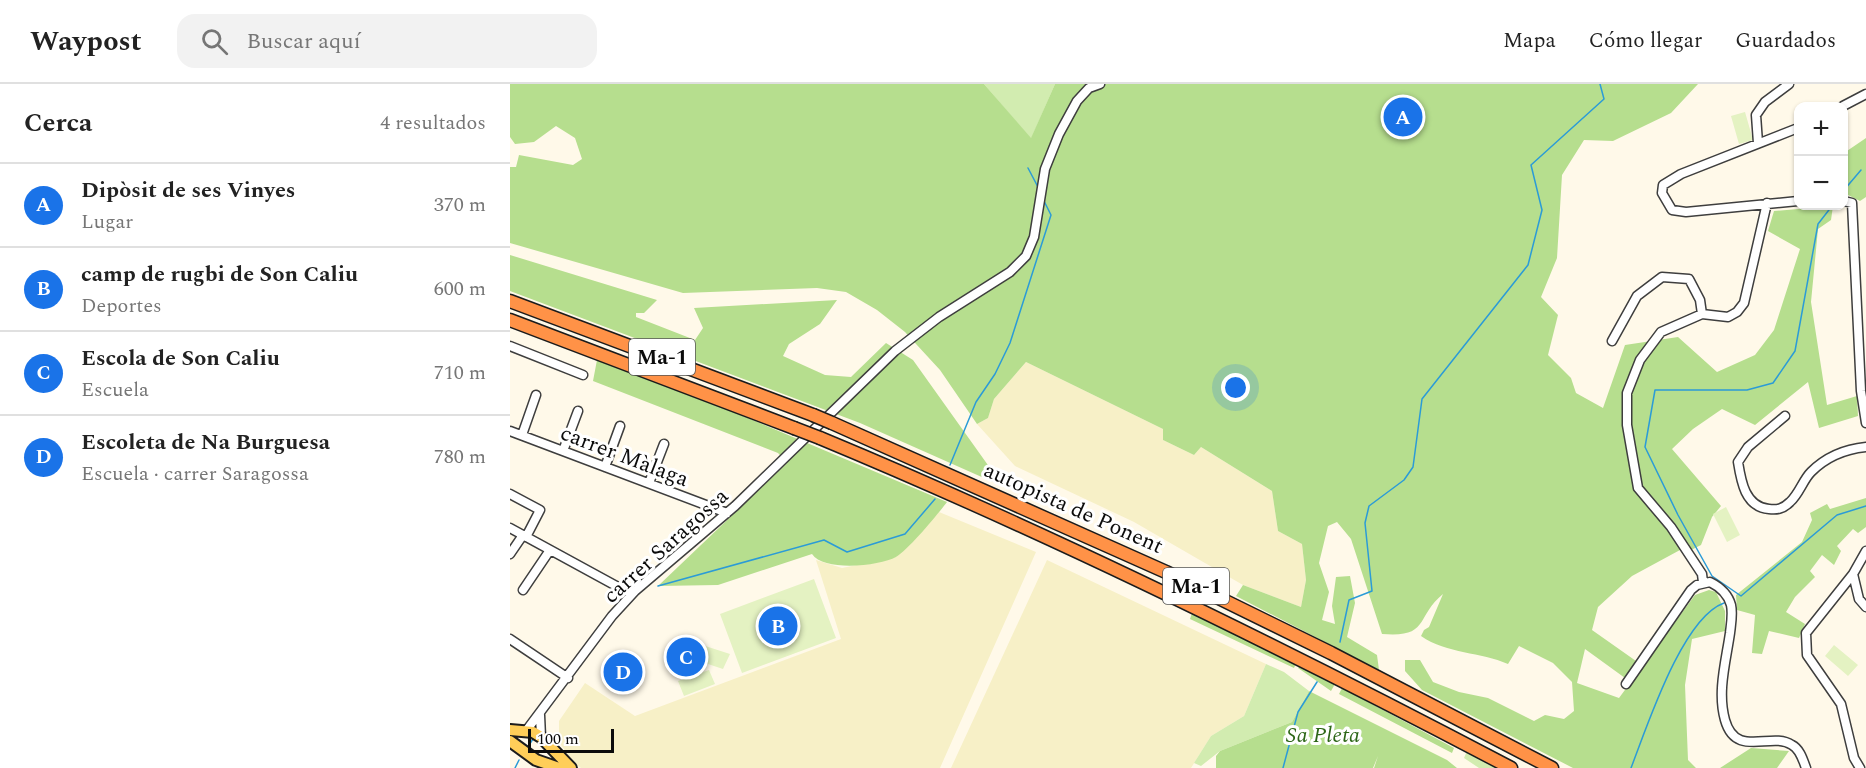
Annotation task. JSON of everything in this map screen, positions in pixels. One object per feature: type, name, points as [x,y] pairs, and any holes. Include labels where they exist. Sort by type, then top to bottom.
[{"type":"highway","name":"Ma-1","points":[[510,301],[813,415],[830,418]]},
{"type":"highway","name":"Ma-1","points":[[510,320],[616,359]]},
{"type":"highway","points":[[510,325],[579,350],[616,359]]},
{"type":"highway","name":"autopista de Ponent","points":[[616,359],[820,438],[1009,520],[1167,593],[1511,768]]},
{"type":"highway","name":"autopista de Ponent","points":[[830,418],[1186,581],[1552,768]]},
{"type":"main road","points":[[510,730],[525,731],[542,737],[571,768]]},
{"type":"main road","points":[[525,731],[514,743],[528,756],[559,768]]},
{"type":"main road","points":[[540,762],[547,761],[551,757],[551,744]]},
{"type":"street","name":"carrer Saragossa","points":[[525,731],[540,715],[631,594],[727,513],[830,418],[895,351],[939,317],[1010,272],[1026,256],[1034,237],[1045,169],[1059,134],[1077,101],[1089,88],[1100,84]]},
{"type":"street","points":[[1758,144],[1755,115],[1765,102],[1789,84]]},
{"type":"street","points":[[1848,103],[1866,94]]},
{"type":"street","points":[[1794,130],[1681,174],[1663,185],[1662,193],[1672,210],[1686,212],[1794,201]]},
{"type":"street","points":[[1848,202],[1852,203],[1861,391],[1866,423]]},
{"type":"street","points":[[1703,582],[1702,574],[1671,527],[1638,488],[1627,425],[1627,393],[1649,345],[1661,332],[1702,314],[1728,317],[1737,312],[1744,303],[1767,203]]},
{"type":"street","points":[[1612,341],[1637,296],[1662,277],[1689,279],[1700,300],[1702,314]]},
{"type":"street","points":[[510,346],[583,375]]},
{"type":"street","points":[[522,435],[536,395]]},
{"type":"street","points":[[563,451],[578,411]]},
{"type":"street","points":[[1785,416],[1748,447],[1738,462],[1741,482],[1750,500],[1757,506],[1779,509],[1793,499],[1810,472],[1840,452],[1866,447]]},
{"type":"street","points":[[605,467],[620,426]]},
{"type":"street","name":"carrer Màlaga","points":[[510,431],[727,513]]},
{"type":"street","points":[[649,483],[664,444]]},
{"type":"street","points":[[510,494],[540,510],[525,536],[510,554]]},
{"type":"street","points":[[510,528],[631,594]]},
{"type":"street","points":[[523,590],[549,550]]},
{"type":"street","points":[[1860,768],[1854,758],[1841,704],[1807,655],[1806,633],[1853,574],[1866,551]]},
{"type":"street","points":[[1853,574],[1859,599],[1866,607]]},
{"type":"street","points":[[1626,684],[1691,590],[1703,582],[1717,585],[1731,606],[1721,701],[1726,723],[1737,738],[1752,743],[1780,741],[1792,745],[1801,755],[1806,768]]},
{"type":"street","points":[[510,639],[568,678]]},
{"type":"street","points":[[540,715],[542,737]]},
{"type":"shaded area","points":[[1026,362],[1163,429],[1163,440],[1194,455],[1201,447],[1272,491],[1278,531],[1302,544],[1306,580],[1301,607],[1243,585],[1134,522],[1015,466],[977,424],[988,418],[994,399]]},
{"type":"shaded area","points":[[939,512],[1036,552],[940,768],[581,768],[573,762],[559,742],[559,721],[585,683],[635,716],[841,639],[816,560],[842,568],[896,557]]},
{"type":"shaded area","points":[[1047,560],[1266,664],[1244,716],[1211,736],[1191,768],[951,768]]},
{"type":"green space","points":[[510,84],[984,84],[1031,138],[1055,84],[1698,84],[1671,113],[1613,141],[1584,140],[1562,175],[1557,258],[1541,297],[1558,315],[1548,355],[1571,378],[1576,393],[1603,408],[1625,345],[1678,337],[1717,372],[1755,355],[1774,330],[1800,249],[1768,231],[1774,211],[1832,210],[1831,220],[1818,229],[1811,302],[1827,405],[1857,396],[1858,416],[1819,428],[1808,382],[1755,425],[1722,409],[1693,429],[1672,449],[1721,506],[1712,517],[1701,545],[1683,554],[1680,550],[1632,576],[1598,607],[1592,630],[1636,661],[1625,678],[1585,649],[1577,683],[1619,698],[1695,595],[1709,590],[1716,592],[1725,611],[1725,631],[1692,639],[1685,685],[1688,760],[1696,768],[1573,768],[1422,690],[1405,671],[1405,660],[1420,660],[1433,682],[1459,692],[1488,698],[1534,721],[1545,715],[1564,719],[1574,711],[1572,682],[1553,663],[1519,646],[1508,664],[1453,650],[1421,636],[1429,627],[1443,594],[1434,602],[1415,629],[1408,633],[1382,634],[1351,539],[1337,522],[1328,526],[1319,563],[1329,592],[1322,620],[1335,624],[1332,606],[1336,577],[1350,576],[1355,603],[1347,637],[1377,655],[1379,670],[1236,596],[1243,585],[1301,607],[1306,580],[1302,544],[1278,531],[1272,491],[1201,447],[1194,455],[1163,440],[1163,429],[1026,362],[994,399],[988,418],[977,424],[940,370],[905,332],[877,310],[846,292],[817,288],[683,293],[510,243],[510,167],[516,167],[519,155],[573,165],[582,159],[575,138],[556,126],[534,142],[515,144],[510,137]]},
{"type":"green space","points":[[984,84],[1055,84],[1031,139]]},
{"type":"green space","points":[[1745,112],[1753,140],[1739,144],[1731,116]]},
{"type":"green space","points":[[1866,138],[1866,197],[1860,201],[1848,195],[1848,150]]},
{"type":"green space","points":[[510,255],[657,300],[644,313],[636,313],[636,317],[695,340],[703,328],[694,308],[837,300],[820,324],[789,344],[783,356],[825,375],[851,377],[886,343],[913,360],[990,468],[1005,479],[1002,486],[860,423],[510,291]]},
{"type":"green space","points":[[597,360],[698,397],[947,502],[908,547],[896,557],[878,563],[840,565],[818,560],[812,554],[718,585],[658,586],[787,463],[778,453],[593,381]]},
{"type":"green space","points":[[1866,498],[1866,527],[1858,533],[1853,529],[1837,546],[1841,551],[1834,565],[1822,555],[1810,571],[1815,577],[1795,597],[1786,612],[1805,624],[1799,638],[1769,631],[1762,654],[1752,653],[1755,615],[1737,610],[1736,595],[1802,542],[1812,520],[1810,513],[1827,504],[1830,509]]},
{"type":"green space","points":[[1726,507],[1740,535],[1727,542],[1713,514]]},
{"type":"green space","points":[[814,579],[836,638],[742,673],[720,614]]},
{"type":"green space","points":[[1192,613],[1296,663],[1294,668],[1190,619]]},
{"type":"green space","points":[[699,644],[730,654],[723,669],[693,659]]},
{"type":"green space","points":[[1834,645],[1858,665],[1848,676],[1825,656]]},
{"type":"green space","points":[[1266,664],[1284,672],[1309,691],[1292,722],[1220,751],[1201,766],[1194,763],[1211,736],[1244,716]]},
{"type":"green space","points":[[1300,666],[1335,684],[1331,691],[1298,668]]},
{"type":"green space","points":[[709,670],[715,684],[684,696],[678,681]]},
{"type":"green space","points":[[1342,688],[1454,748],[1452,753],[1339,694]]},
{"type":"green space","name":"Sa Pleta","points":[[1309,691],[1447,760],[1457,768],[1374,768],[1378,756],[1373,768],[1216,768],[1216,756],[1220,751],[1292,722]]},
{"type":"green space","points":[[1751,748],[1789,751],[1777,768],[1720,768]]},
{"type":"green space","points":[[1467,751],[1500,768],[1479,768],[1464,758]]},
{"type":"waterway","points":[[1340,642],[1349,600],[1372,591],[1365,523],[1369,506],[1404,480],[1413,467],[1422,399],[1528,265],[1542,210],[1531,165],[1604,99],[1600,84]]},
{"type":"waterway","points":[[1028,168],[1039,189]]},
{"type":"waterway","points":[[1848,185],[1861,170]]},
{"type":"waterway","points":[[950,465],[976,402],[995,374],[1010,343],[1051,215],[1043,199]]},
{"type":"waterway","points":[[1829,210],[1818,224],[1795,351],[1773,383],[1747,390],[1655,390],[1645,447],[1678,515],[1712,576],[1741,596],[1837,515],[1866,506]]},
{"type":"waterway","points":[[658,586],[824,540],[847,552],[905,534],[935,499]]},
{"type":"waterway","points":[[1631,768],[1656,702],[1680,651],[1694,629],[1709,613],[1724,603]]},
{"type":"waterway","points":[[1283,768],[1298,712],[1317,682]]},
{"type":"waterway","points":[[527,748],[533,739]]},
{"type":"waterway","points":[[515,768],[519,760]]},
{"type":"place","name":"Dipòsit de ses Vinyes","points":[[1403,117]]},
{"type":"place","name":"camp de rugbi de Son Caliu","points":[[778,626]]},
{"type":"place","name":"Escola de Son Caliu","points":[[686,657]]},
{"type":"place","name":"Escoleta de Na Burguesa","points":[[623,672]]}]
